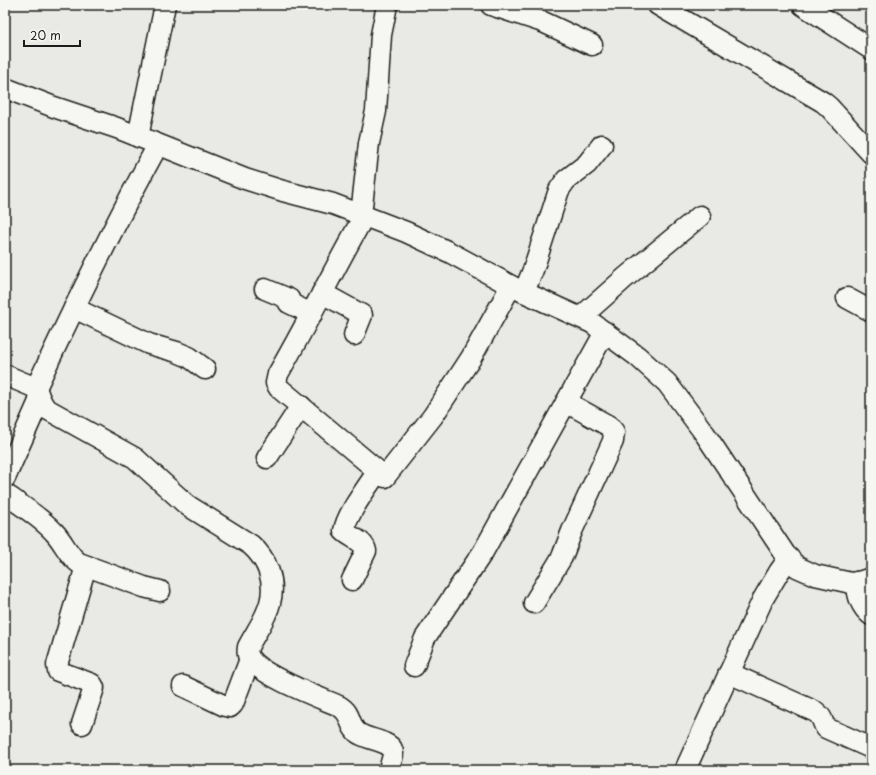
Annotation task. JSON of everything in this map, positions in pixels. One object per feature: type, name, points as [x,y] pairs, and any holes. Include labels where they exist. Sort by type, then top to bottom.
[{"type":"street","points":[[138,137],[164,5]]},
{"type":"street","points":[[387,5],[381,35],[376,110],[369,143],[362,216],[312,314],[276,380],[276,383],[280,388],[385,477],[433,416],[517,289],[533,270],[559,190],[566,180],[587,164],[602,145]]},
{"type":"street","points":[[491,5],[543,22],[592,45]]},
{"type":"street","points":[[658,5],[819,99],[871,153]]},
{"type":"street","points":[[803,5],[871,48]]},
{"type":"street","points":[[6,93],[117,128],[245,178],[283,191],[333,204],[406,232],[449,252],[517,289],[592,323],[643,361],[667,383],[705,434],[740,488],[797,567],[815,575],[851,583],[864,580]]},
{"type":"street","points":[[5,478],[38,393],[74,308],[129,197],[158,145]]},
{"type":"street","points":[[581,318],[626,277],[700,216]]},
{"type":"street","points":[[266,289],[289,299],[289,303],[312,314]]},
{"type":"street","points":[[322,293],[362,315],[354,335]]},
{"type":"street","points":[[847,298],[871,311]]},
{"type":"street","points":[[74,308],[149,344],[189,357],[205,369]]},
{"type":"street","points":[[414,666],[425,638],[483,552],[605,332]]},
{"type":"street","points":[[5,374],[38,393],[46,408],[50,412],[135,458],[186,505],[251,545],[262,556],[270,574],[272,590],[270,603],[266,614],[248,647],[247,653],[250,659],[269,674],[347,711],[354,729],[359,734],[390,746],[393,752],[389,770]]},
{"type":"street","points":[[534,603],[562,557],[572,531],[613,441],[614,432],[609,426],[566,402]]},
{"type":"street","points":[[267,458],[301,406]]},
{"type":"street","points":[[352,580],[366,551],[363,543],[346,533],[344,531],[344,527],[349,516],[378,472]]},
{"type":"street","points":[[5,494],[45,522],[62,541],[72,559],[79,564],[160,592]]},
{"type":"street","points":[[685,770],[763,599],[790,558]]},
{"type":"street","points":[[82,724],[94,688],[92,684],[58,671],[57,665],[86,566]]},
{"type":"street","points":[[864,580],[857,593],[865,610],[871,614]]},
{"type":"street","points":[[183,686],[230,707],[233,704],[250,659]]},
{"type":"street","points":[[729,673],[816,712],[822,716],[824,726],[826,728],[871,748]]}]
